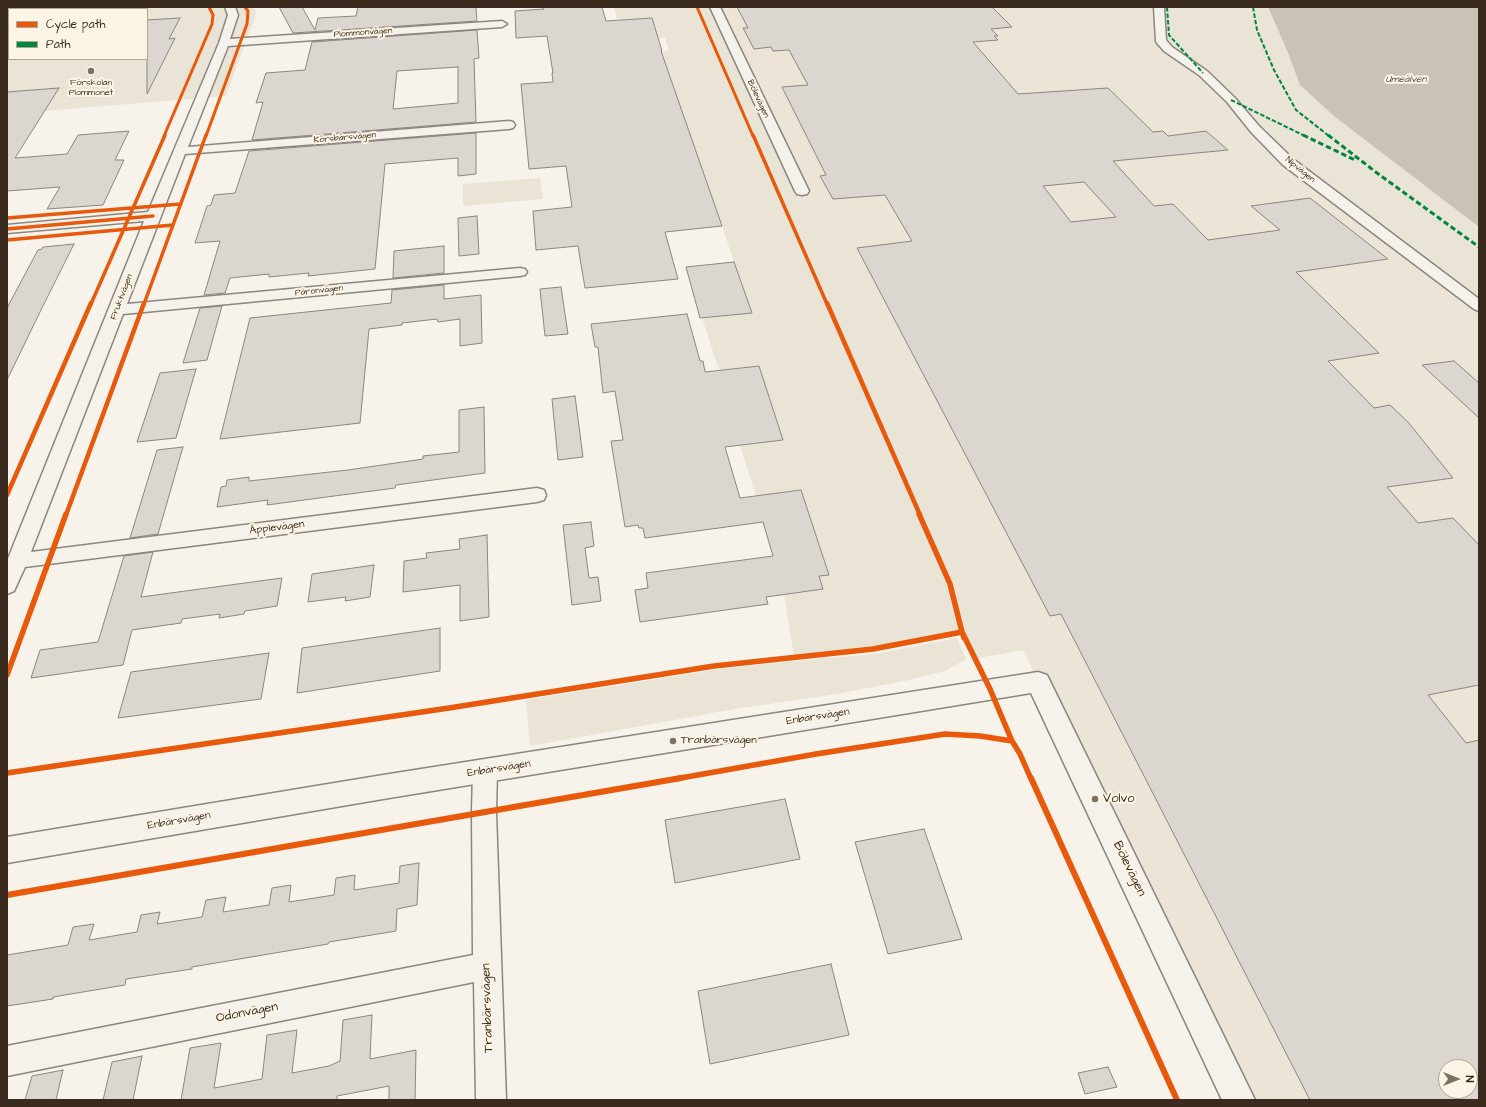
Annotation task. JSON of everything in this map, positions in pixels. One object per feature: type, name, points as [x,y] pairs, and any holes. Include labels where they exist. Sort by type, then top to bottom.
[{"type":"street","name":"Fruktvägen","points":[[7,586],[153,216],[224,43],[233,15],[230,7]]},
{"type":"street","name":"Bölevägen","points":[[715,7],[802,191]]},
{"type":"street","name":"Nipvägen","points":[[1159,7],[1161,41],[1168,49],[1203,73],[1231,100],[1255,129],[1288,162],[1479,306]]},
{"type":"street","name":"Plommonvägen","points":[[224,43],[502,24]]},
{"type":"street","name":"Körsbärsvägen","points":[[180,151],[509,125]]},
{"type":"street","points":[[7,229],[153,216]]},
{"type":"street","name":"Päronvägen","points":[[117,310],[520,272]]},
{"type":"street","name":"Äpplevägen","points":[[17,561],[536,495]]},
{"type":"street","name":"Bölevägen","points":[[990,689],[1038,682],[1239,1100]]},
{"type":"street","name":"Enbärsvägen","points":[[7,850],[383,787],[990,689]]},
{"type":"street","name":"Tranbärsvägen","points":[[485,771],[484,812],[491,1100]]},
{"type":"street","name":"Odonvägen","points":[[7,1061],[487,966]]},
{"type":"shaded area","points":[[7,7],[251,7],[257,11],[226,96],[7,114]]},
{"type":"shaded area","points":[[614,7],[715,7],[1024,650],[974,659],[962,632],[873,649],[794,657],[784,594],[819,576],[829,574],[801,490],[756,496],[740,446],[783,440],[759,366],[719,370],[702,318],[751,312],[708,185],[626,54],[669,51],[665,38],[658,39],[652,18],[617,19]]},
{"type":"shaded area","points":[[715,7],[1159,7],[1479,306],[1479,1100],[1239,1100]]},
{"type":"shaded area","points":[[1159,7],[1268,7],[1300,85],[1335,117],[1479,227],[1479,306],[1288,162],[1231,100],[1161,41]]},
{"type":"shaded area","points":[[540,178],[543,199],[463,206],[463,184]]},
{"type":"shaded area","points":[[957,638],[966,659],[945,671],[909,680],[837,694],[735,709],[530,746],[526,700],[714,670],[875,654]]},
{"type":"water","name":"Umeälven","points":[[1268,7],[1479,7],[1479,227],[1335,117],[1300,85]]},
{"type":"building","points":[[279,7],[302,7],[315,30],[318,18],[356,16],[358,7],[476,7],[477,21],[293,33]]},
{"type":"building","points":[[543,7],[602,7],[606,21],[652,18],[661,51],[722,226],[665,232],[678,279],[585,288],[578,246],[536,250],[533,211],[572,207],[566,166],[529,169],[521,84],[553,82],[553,73],[547,36],[516,38],[515,11],[544,9]]},
{"type":"building","points":[[737,7],[992,7],[1012,27],[991,29],[998,36],[994,36],[998,40],[973,42],[1018,94],[1108,88],[1153,132],[1163,131],[1168,136],[1206,131],[1228,150],[1113,161],[1154,206],[1173,204],[1208,240],[1280,230],[1251,206],[1310,198],[1388,259],[1296,272],[1379,353],[1328,361],[1374,408],[1390,405],[1408,422],[1453,478],[1387,487],[1418,523],[1453,518],[1479,545],[1479,685],[1428,695],[1466,743],[1479,740],[1479,1100],[1310,1100],[1061,614],[1050,616],[857,248],[912,241],[885,195],[833,199],[820,176],[826,175],[782,87],[808,85],[789,50],[773,51],[771,47],[754,49],[743,28],[748,28]],"holes":[[[1084,182],[1116,217],[1071,222],[1043,186]]]},
{"type":"building","points":[[180,18],[169,39],[175,38],[147,94],[148,60],[148,20]]},
{"type":"building","points":[[477,30],[479,58],[474,59],[476,122],[252,140],[263,102],[256,103],[266,73],[305,70],[312,42]],"holes":[[[458,67],[458,103],[393,109],[397,71]]]},
{"type":"building","points":[[59,88],[15,158],[67,154],[78,135],[129,131],[115,160],[124,160],[103,205],[47,209],[60,187],[7,191],[7,92]]},
{"type":"building","points":[[476,133],[476,174],[458,176],[458,158],[385,164],[375,269],[308,276],[309,273],[269,277],[269,274],[230,278],[225,293],[204,295],[220,241],[195,243],[207,206],[211,205],[214,195],[235,193],[249,151]]},
{"type":"building","points":[[477,216],[479,254],[459,256],[458,218]]},
{"type":"building","points":[[74,244],[7,380],[7,309],[9,304],[38,250],[42,249],[43,247]]},
{"type":"building","points":[[444,246],[444,273],[393,278],[394,251]]},
{"type":"building","points":[[734,262],[752,313],[700,318],[686,267]]},
{"type":"building","points":[[444,285],[444,299],[481,295],[482,343],[460,346],[460,319],[438,322],[437,319],[369,329],[360,423],[220,439],[250,318],[391,303],[392,290]]},
{"type":"building","points":[[561,287],[568,334],[545,336],[540,289]]},
{"type":"building","points":[[222,306],[207,360],[183,363],[200,308]]},
{"type":"building","points":[[687,314],[700,361],[703,361],[705,372],[759,366],[783,440],[725,447],[740,498],[801,490],[829,575],[819,576],[823,589],[766,597],[768,604],[640,622],[635,590],[648,588],[646,573],[773,556],[763,522],[645,538],[643,528],[639,528],[638,525],[625,527],[611,441],[623,440],[615,391],[603,393],[598,347],[595,347],[591,324]]},
{"type":"building","points":[[1454,361],[1479,383],[1479,418],[1422,365]]},
{"type":"building","points":[[196,369],[176,438],[137,442],[160,373]]},
{"type":"building","points":[[575,396],[583,457],[558,460],[552,399]]},
{"type":"building","points":[[484,407],[485,473],[396,485],[395,488],[267,505],[268,500],[217,507],[221,487],[226,486],[227,480],[249,477],[249,481],[348,470],[423,459],[423,456],[459,452],[459,410]]},
{"type":"building","points":[[183,447],[158,534],[130,538],[157,450]]},
{"type":"building","points":[[591,522],[594,546],[585,548],[589,578],[598,577],[601,601],[572,605],[563,525]]},
{"type":"building","points":[[487,535],[489,617],[460,621],[460,585],[403,592],[404,561],[427,558],[426,553],[460,549],[459,539]]},
{"type":"building","points":[[153,552],[141,597],[282,578],[277,606],[245,611],[244,614],[219,618],[220,614],[182,619],[181,623],[132,630],[123,665],[31,678],[40,650],[98,642],[124,556]]},
{"type":"building","points":[[374,565],[370,597],[345,601],[346,597],[308,602],[312,574]]},
{"type":"building","points":[[440,628],[440,671],[297,693],[302,648]]},
{"type":"building","points":[[269,653],[261,699],[118,718],[131,672]]},
{"type":"building","points":[[785,799],[800,859],[675,883],[665,820]]},
{"type":"building","points":[[924,829],[962,939],[888,954],[855,842]]},
{"type":"building","points":[[419,863],[417,905],[397,909],[396,931],[192,967],[192,969],[126,979],[125,985],[7,1006],[7,955],[68,945],[73,927],[94,924],[89,940],[137,932],[141,915],[160,912],[157,924],[202,917],[206,900],[226,897],[223,912],[269,905],[272,888],[291,885],[289,902],[334,895],[336,878],[355,875],[354,890],[399,883],[400,866]]},
{"type":"building","points":[[831,964],[849,1035],[710,1064],[698,991]]},
{"type":"building","points":[[372,1015],[370,1059],[416,1050],[415,1100],[389,1100],[389,1086],[337,1096],[337,1100],[181,1100],[190,1048],[221,1043],[214,1088],[262,1079],[267,1035],[297,1030],[292,1073],[329,1066],[340,1061],[343,1020]]},
{"type":"building","points":[[142,1056],[133,1100],[103,1100],[112,1062]]},
{"type":"building","points":[[1108,1067],[1117,1087],[1085,1094],[1078,1073]]},
{"type":"building","points":[[63,1070],[56,1100],[25,1100],[32,1076]]},
{"type":"marked path","points":[[1167,7],[1169,35],[1203,73]]},
{"type":"marked path","points":[[1253,7],[1257,30],[1274,70],[1296,110],[1377,173],[1479,247]]},
{"type":"marked path","points":[[1231,100],[1355,160]]},
{"type":"cycle path","points":[[7,495],[134,207],[212,24],[213,15],[209,7]]},
{"type":"cycle path","points":[[7,675],[247,24],[248,11],[245,7]]},
{"type":"cycle path","points":[[697,7],[950,584],[962,632],[990,689],[1012,741],[1020,754],[1177,1100]]},
{"type":"cycle path","points":[[7,218],[181,204]]},
{"type":"cycle path","points":[[7,229],[153,216]]},
{"type":"cycle path","points":[[7,240],[173,225]]},
{"type":"cycle path","points":[[7,773],[449,708],[714,666],[873,649],[962,632],[964,638]]},
{"type":"cycle path","points":[[7,895],[816,754],[945,734],[980,736],[1012,741]]},
{"type":"place","name":"Förskolan Plommonet","points":[[91,71]]},
{"type":"place","name":"Tranbärsvägen","points":[[673,741]]},
{"type":"place","name":"Volvo","points":[[1095,799]]}]
